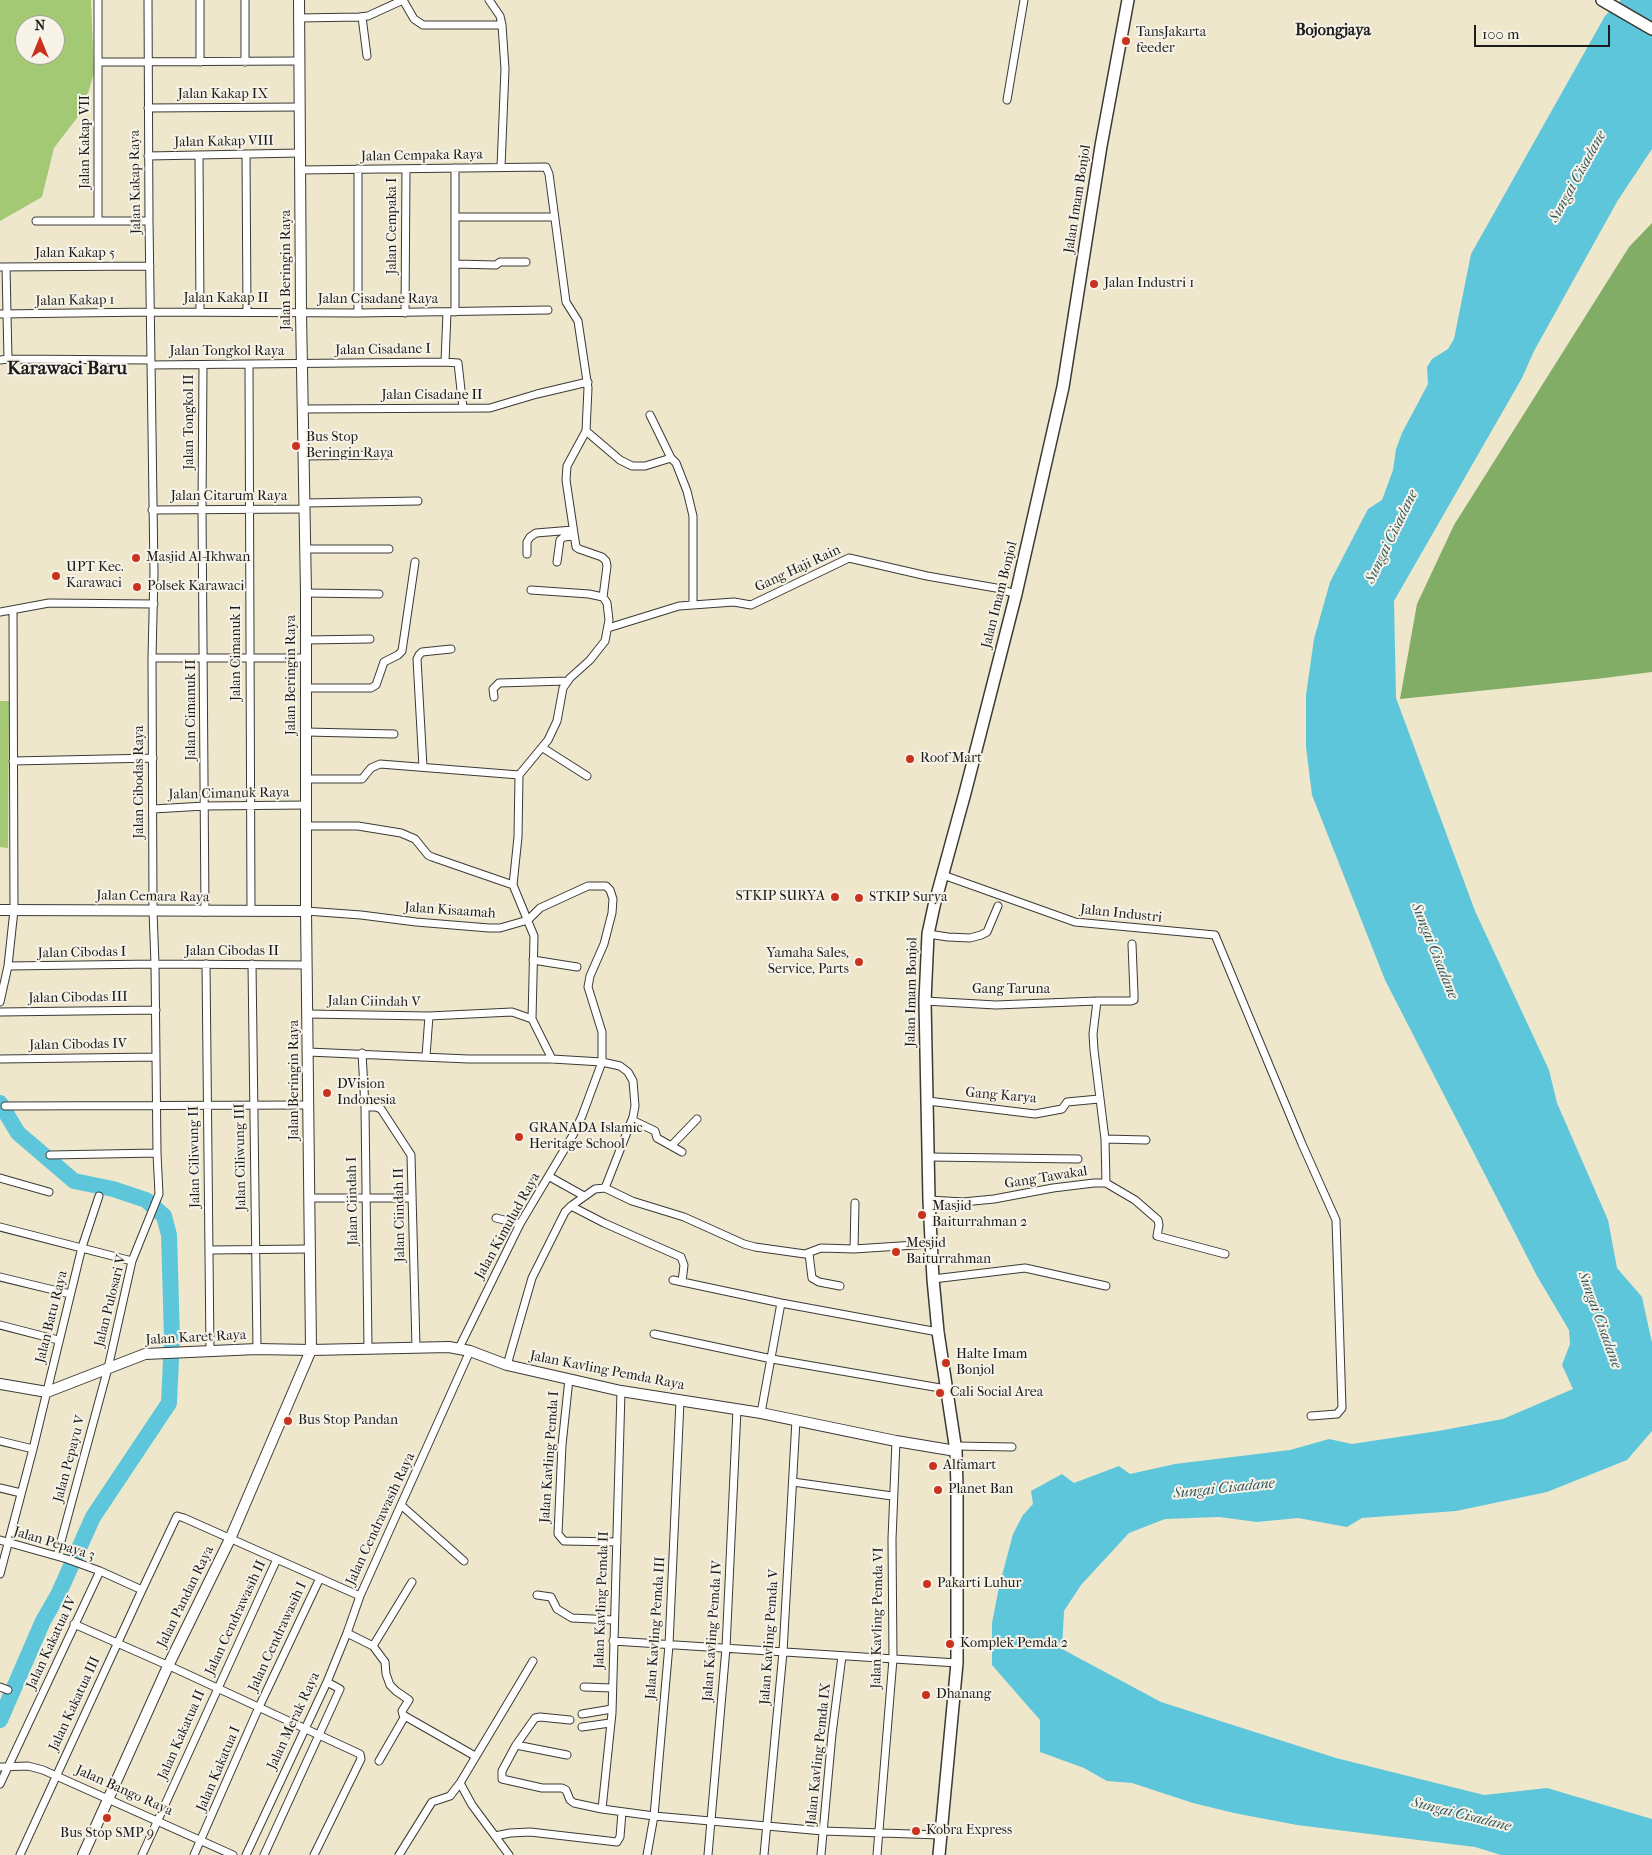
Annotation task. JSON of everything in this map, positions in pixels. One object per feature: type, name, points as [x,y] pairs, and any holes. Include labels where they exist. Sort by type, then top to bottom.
[{"type":"main road","name":"Jalan Imam Bonjol","points":[[939,1855],[957,1663],[956,1449],[938,1332],[931,1244],[925,1001],[928,934],[1016,594],[1067,363],[1101,146],[1128,0]]},
{"type":"main road","points":[[1603,1],[1652,29]]},
{"type":"street","name":"Jalan Kakap VII","points":[[98,0],[98,221]]},
{"type":"street","name":"Jalan Kakap Raya","points":[[148,0],[147,62],[151,362]]},
{"type":"street","points":[[200,0],[200,62]]},
{"type":"street","points":[[245,0],[245,62]]},
{"type":"street","name":"Jalan Beringin Raya","points":[[299,0],[301,312],[307,688],[306,911],[311,1350]]},
{"type":"street","points":[[299,18],[362,17],[403,0],[414,19],[423,25],[502,25]]},
{"type":"street","points":[[489,0],[500,16],[502,25],[505,69],[501,167]]},
{"type":"street","points":[[1007,100],[1024,0]]},
{"type":"street","points":[[362,17],[367,56]]},
{"type":"street","points":[[99,62],[299,61]]},
{"type":"street","name":"Jalan Kakap IX","points":[[148,108],[299,107]]},
{"type":"street","name":"Jalan Kakap VIII","points":[[148,156],[300,153]]},
{"type":"street","points":[[246,154],[247,312]]},
{"type":"street","points":[[199,155],[200,312]]},
{"type":"street","name":"Jalan Cempaka Raya","points":[[300,170],[545,167],[549,174],[554,217]]},
{"type":"street","points":[[455,168],[455,312]]},
{"type":"street","points":[[358,169],[358,314]]},
{"type":"street","name":"Jalan Cempaka I","points":[[405,313],[406,169]]},
{"type":"street","points":[[456,217],[554,217],[566,302],[578,321],[588,382],[589,396],[586,431],[567,466],[565,474],[574,533],[579,550],[602,557],[606,561],[603,597],[607,603],[608,628],[605,640],[598,652],[563,688],[557,721],[543,748],[519,774],[518,837],[513,885],[534,936],[532,1019],[552,1059]]},
{"type":"street","points":[[36,221],[149,221]]},
{"type":"street","points":[[455,264],[496,265],[500,262],[526,262]]},
{"type":"street","name":"Jalan Kakap 5","points":[[3,267],[150,266]]},
{"type":"street","points":[[3,267],[4,314],[8,359]]},
{"type":"street","name":"Jalan Cisadane Raya","points":[[301,312],[358,314],[548,310]]},
{"type":"street","name":"Jalan Kakap II","points":[[151,312],[301,312]]},
{"type":"street","name":"Jalan Kakap 1","points":[[4,314],[151,312]]},
{"type":"street","name":"Jalan Cisadane I","points":[[302,364],[445,362],[447,312]]},
{"type":"street","name":"Jalan Tongkol Raya","points":[[0,360],[151,362],[203,365],[302,364]]},
{"type":"street","name":"Jalan Cibodas Raya","points":[[151,362],[154,604],[152,658],[153,910],[156,964],[156,1154],[158,1198]]},
{"type":"street","points":[[445,362],[458,363],[463,408]]},
{"type":"street","name":"Jalan Cimanuk I","points":[[249,364],[251,911]]},
{"type":"street","name":"Jalan Tongkol II","points":[[202,509],[203,365]]},
{"type":"street","name":"Jalan Cisadane II","points":[[303,410],[484,408],[588,382]]},
{"type":"street","points":[[650,415],[671,458],[676,463],[692,506],[694,526],[694,604]]},
{"type":"street","points":[[586,431],[620,460],[632,466],[645,466],[671,458]]},
{"type":"street","points":[[304,456],[387,455]]},
{"type":"street","name":"Jalan Citarum Raya","points":[[152,510],[249,509],[418,501]]},
{"type":"street","name":"Jalan Cimanuk II","points":[[202,509],[206,912]]},
{"type":"street","points":[[527,554],[527,542],[536,533],[574,533]]},
{"type":"street","points":[[557,562],[560,540],[574,533]]},
{"type":"street","points":[[305,549],[388,549]]},
{"type":"street","name":"Gang Haji Rain","points":[[608,628],[662,610],[694,604],[734,602],[751,605],[846,559],[853,558],[927,576],[996,588],[1016,594]]},
{"type":"street","points":[[307,688],[375,686],[384,662],[402,652],[415,562]]},
{"type":"street","points":[[531,590],[589,594],[603,597]]},
{"type":"street","points":[[306,593],[379,594]]},
{"type":"street","points":[[0,612],[50,603],[154,604]]},
{"type":"street","points":[[0,1002],[8,966],[14,910],[12,610]]},
{"type":"street","points":[[306,640],[370,640]]},
{"type":"street","points":[[423,768],[417,659],[418,655],[422,652],[451,649]]},
{"type":"street","points":[[152,658],[306,658]]},
{"type":"street","points":[[494,697],[493,688],[499,683],[567,682]]},
{"type":"street","points":[[306,732],[394,734]]},
{"type":"street","points":[[543,748],[588,776]]},
{"type":"street","points":[[13,762],[153,758]]},
{"type":"street","points":[[306,779],[362,780],[371,768],[380,764],[519,774]]},
{"type":"street","name":"Jalan Cimanuk Raya","points":[[153,809],[205,806],[306,805]]},
{"type":"street","points":[[306,826],[358,826],[401,833],[415,839],[428,855],[432,857],[513,885]]},
{"type":"street","name":"Jalan Industri","points":[[942,875],[1074,922],[1215,935],[1302,1144],[1336,1220],[1342,1408],[1337,1414],[1312,1416]]},
{"type":"street","name":"Jalan Kisaamah","points":[[306,911],[488,928],[512,926],[528,920],[540,908],[588,886],[606,886],[610,890],[613,899],[612,913],[604,944],[590,976],[588,987],[602,1032],[602,1062]]},
{"type":"street","points":[[928,934],[970,938],[981,936],[986,932],[998,906]]},
{"type":"street","name":"Jalan Cemara Raya","points":[[0,910],[306,911]]},
{"type":"street","name":"Gang Taruna","points":[[925,1001],[996,1004],[1134,1000],[1132,944]]},
{"type":"street","points":[[533,960],[577,967]]},
{"type":"street","name":"Jalan Cibodas I","points":[[8,966],[156,964]]},
{"type":"street","name":"Jalan Cibodas II","points":[[156,964],[307,965]]},
{"type":"street","name":"Jalan Ciliwung II","points":[[206,964],[210,1350]]},
{"type":"street","name":"Jalan Ciliwung III","points":[[252,964],[257,1349]]},
{"type":"street","points":[[1097,1001],[1093,1034],[1099,1100],[1105,1139],[1106,1183]]},
{"type":"street","name":"Jalan Cibodas III","points":[[0,1012],[156,1010]]},
{"type":"street","points":[[429,1016],[512,1012],[532,1019]]},
{"type":"street","name":"Jalan Ciindah V","points":[[308,1014],[429,1016],[426,1056]]},
{"type":"street","points":[[308,1052],[468,1059],[552,1059],[602,1062],[620,1066],[628,1072],[633,1081],[635,1106],[632,1120],[606,1188]]},
{"type":"street","name":"Jalan Ciindah I","points":[[362,1053],[365,1107],[368,1348]]},
{"type":"street","name":"Jalan Cibodas IV","points":[[0,1059],[156,1057]]},
{"type":"street","name":"Jalan Kimulud Raya","points":[[459,1348],[520,1224],[550,1177],[582,1116],[602,1062]]},
{"type":"street","name":"Gang Karya","points":[[928,1101],[1035,1114],[1062,1109],[1066,1102],[1099,1100]]},
{"type":"street","points":[[5,1106],[308,1105]]},
{"type":"street","name":"Jalan Ciindah II","points":[[365,1107],[381,1109],[412,1157],[416,1347]]},
{"type":"street","points":[[672,1145],[697,1118]]},
{"type":"street","points":[[632,1120],[655,1131],[657,1138],[682,1152]]},
{"type":"street","points":[[1105,1139],[1146,1140]]},
{"type":"street","points":[[50,1155],[156,1154]]},
{"type":"street","points":[[929,1157],[1078,1159]]},
{"type":"street","points":[[550,1177],[584,1196]]},
{"type":"street","points":[[0,1178],[49,1192]]},
{"type":"street","name":"Gang Tawakal","points":[[929,1200],[963,1202],[994,1199],[1053,1188],[1106,1183],[1135,1200],[1158,1220],[1157,1236],[1225,1254]]},
{"type":"street","points":[[507,1365],[532,1278],[562,1217],[571,1206],[595,1189],[606,1188],[632,1201],[684,1217],[744,1244],[800,1254],[809,1254],[821,1248],[854,1249],[931,1244]]},
{"type":"street","name":"Jalan Batu Raya","points":[[0,1574],[33,1450],[58,1340],[82,1247],[99,1196]]},
{"type":"street","name":"Jalan Pulosari V","points":[[108,1368],[132,1261],[158,1198]]},
{"type":"street","points":[[309,1198],[412,1198]]},
{"type":"street","points":[[854,1249],[856,1203]]},
{"type":"street","points":[[571,1206],[604,1223],[681,1256],[684,1265],[682,1282]]},
{"type":"street","points":[[496,1218],[520,1224]]},
{"type":"street","points":[[0,1227],[132,1261]]},
{"type":"street","points":[[209,1250],[310,1249]]},
{"type":"street","points":[[809,1254],[812,1278],[819,1282],[840,1286]]},
{"type":"street","points":[[933,1279],[1025,1268],[1106,1286]]},
{"type":"street","points":[[0,1276],[70,1294]]},
{"type":"street","points":[[673,1280],[781,1303],[938,1332]]},
{"type":"street","points":[[762,1413],[781,1303]]},
{"type":"street","points":[[0,1326],[58,1340]]},
{"type":"street","points":[[654,1334],[772,1360],[946,1389]]},
{"type":"street","name":"Jalan Kavling Pemda Raya","points":[[311,1350],[416,1347],[459,1348],[507,1365],[621,1391],[762,1413],[896,1441],[956,1449]]},
{"type":"street","name":"Jalan Karet Raya","points":[[47,1392],[136,1356],[210,1350],[311,1350]]},
{"type":"street","name":"Jalan Pandan Raya","points":[[83,1855],[168,1666],[230,1539],[311,1350]]},
{"type":"street","name":"Jalan Cendrawasih Raya","points":[[142,1590],[177,1516],[360,1596],[470,1351]]},
{"type":"street","name":"Jalan Pepayu V","points":[[57,1556],[108,1368]]},
{"type":"street","name":"Jalan Kavling Pemda I","points":[[568,1379],[562,1445],[558,1534],[564,1541],[617,1542]]},
{"type":"street","points":[[0,1384],[47,1392]]},
{"type":"street","name":"Jalan Kavling Pemda II","points":[[602,1809],[612,1709],[613,1620],[621,1391]]},
{"type":"street","name":"Jalan Kavling Pemda III","points":[[647,1855],[654,1816],[669,1644],[680,1401]]},
{"type":"street","name":"Jalan Kavling Pemda IV","points":[[708,1855],[726,1648],[737,1409]]},
{"type":"street","name":"Jalan Kavling Pemda V","points":[[764,1855],[783,1652],[796,1420]]},
{"type":"street","points":[[0,1441],[33,1450]]},
{"type":"street","name":"Jalan Kavling Pemda VI","points":[[877,1855],[893,1659],[892,1496],[896,1441]]},
{"type":"street","points":[[956,1449],[1012,1447]]},
{"type":"street","points":[[793,1482],[892,1496]]},
{"type":"street","points":[[0,1488],[21,1494]]},
{"type":"street","points":[[401,1505],[464,1561]]},
{"type":"street","name":"Jalan Pepaya 3","points":[[0,1540],[67,1559],[100,1572]]},
{"type":"street","name":"Jalan Cendrawasih II","points":[[217,1688],[277,1559]]},
{"type":"street","points":[[100,1572],[142,1590]]},
{"type":"street","name":"Jalan Kakatua IV","points":[[0,1784],[4,1767],[100,1572]]},
{"type":"street","name":"Jalan Cendrawasih I","points":[[259,1707],[320,1578]]},
{"type":"street","points":[[373,1646],[412,1582]]},
{"type":"street","name":"Jalan Kakatua III","points":[[20,1855],[142,1590]]},
{"type":"street","points":[[537,1595],[551,1597],[556,1609],[572,1618],[613,1620]]},
{"type":"street","name":"Jalan Merak Raya","points":[[246,1855],[307,1730],[347,1633],[360,1596]]},
{"type":"street","points":[[74,1624],[360,1754],[361,1756],[314,1855]]},
{"type":"street","points":[[347,1633],[373,1646],[385,1662],[386,1674],[390,1685],[396,1692],[409,1700],[402,1711],[405,1716],[476,1756]]},
{"type":"street","points":[[613,1641],[957,1663]]},
{"type":"street","name":"Jalan Kavling Pemda IX","points":[[821,1855],[832,1734],[842,1656]]},
{"type":"street","points":[[399,1855],[432,1802],[450,1796],[460,1783],[533,1661]]},
{"type":"street","points":[[264,1855],[340,1689],[327,1682]]},
{"type":"street","points":[[0,1687],[8,1690]]},
{"type":"street","points":[[584,1687],[612,1688]]},
{"type":"street","name":"Jalan Kakatua II","points":[[142,1855],[217,1688]]},
{"type":"street","name":"Jalan Kakatua I","points":[[194,1855],[259,1707]]},
{"type":"street","points":[[582,1714],[612,1709]]},
{"type":"street","points":[[379,1760],[405,1716]]},
{"type":"street","points":[[570,1720],[536,1717],[516,1745],[502,1771],[502,1779],[542,1788],[562,1788],[566,1790],[572,1802],[622,1812],[711,1822],[824,1831],[941,1835]]},
{"type":"street","points":[[582,1727],[610,1723]]},
{"type":"street","points":[[516,1745],[567,1755]]},
{"type":"street","name":"Jalan Bango Raya","points":[[4,1767],[35,1767],[56,1775],[234,1855]]},
{"type":"street","points":[[460,1783],[472,1805],[509,1855]]},
{"type":"street","points":[[495,1836],[530,1832],[617,1842],[620,1837],[622,1812]]},
{"type":"green space","points":[[0,0],[91,0],[94,73],[83,110],[54,148],[42,197],[0,221]]},
{"type":"green space","points":[[1652,223],[1652,672],[1400,699],[1417,604],[1454,525],[1629,247]]},
{"type":"green space","points":[[0,701],[9,701],[8,848],[0,847]]},
{"type":"water","name":"Sungai Cisadane","points":[[1621,0],[1652,0],[1652,149],[1618,200],[1534,351],[1522,378],[1394,601],[1396,698],[1475,911],[1549,1070],[1557,1103],[1608,1220],[1617,1268],[1642,1297],[1652,1343],[1652,1431],[1627,1460],[1547,1492],[1456,1511],[1362,1518],[1347,1527],[1298,1518],[1257,1522],[1219,1517],[1165,1519],[1129,1533],[1081,1585],[1064,1611],[1062,1649],[1161,1702],[1336,1758],[1484,1795],[1547,1788],[1652,1819],[1652,1855],[1501,1855],[1475,1847],[1297,1825],[1234,1813],[1193,1803],[1132,1783],[1107,1781],[1084,1768],[1040,1752],[1040,1720],[992,1665],[992,1623],[1013,1534],[1023,1515],[1033,1504],[1031,1491],[1062,1474],[1074,1483],[1119,1466],[1130,1474],[1175,1464],[1290,1450],[1329,1439],[1352,1444],[1438,1431],[1503,1419],[1573,1389],[1562,1365],[1570,1344],[1569,1330],[1537,1276],[1385,980],[1312,795],[1306,747],[1306,695],[1314,639],[1330,582],[1368,509],[1382,500],[1393,470],[1396,449],[1402,433],[1428,384],[1427,367],[1432,359],[1448,349],[1454,339],[1471,254],[1605,16]]},
{"type":"waterway","points":[[0,1103],[18,1133],[74,1181],[113,1189],[146,1200],[164,1216],[169,1235],[172,1338],[169,1403],[93,1517],[58,1595],[43,1621],[0,1720]]},
{"type":"place","name":"TansJakarta feeder","points":[[1126,41]]},
{"type":"place","name":"Jalan Industri 1","points":[[1094,284]]},
{"type":"place","name":"Bus Stop Beringin Raya","points":[[296,446]]},
{"type":"place","name":"Masjid Al-Ikhwan","points":[[136,558]]},
{"type":"place","name":"UPT Kec. Karawaci","points":[[56,576]]},
{"type":"place","name":"Polsek Karawaci","points":[[137,587]]},
{"type":"place","name":"Roof Mart","points":[[910,759]]},
{"type":"place","name":"STKIP SURYA","points":[[835,897]]},
{"type":"place","name":"STKIP Surya","points":[[859,898]]},
{"type":"place","name":"Yamaha Sales, Service, Parts","points":[[859,962]]},
{"type":"place","name":"DVision Indonesia","points":[[327,1093]]},
{"type":"place","name":"GRANADA Islamic Heritage School","points":[[519,1137]]},
{"type":"place","name":"Masjid Baiturrahman 2","points":[[922,1215]]},
{"type":"place","name":"Mesjid Baiturrahman","points":[[896,1252]]},
{"type":"place","name":"Halte Imam Bonjol","points":[[946,1363]]},
{"type":"place","name":"Cali Social Area","points":[[940,1393]]},
{"type":"place","name":"Bus Stop Pandan","points":[[288,1421]]},
{"type":"place","name":"Alfamart","points":[[933,1466]]},
{"type":"place","name":"Planet Ban","points":[[938,1490]]},
{"type":"place","name":"Pakarti Luhur","points":[[927,1584]]},
{"type":"place","name":"Komplek Pemda 2","points":[[950,1644]]},
{"type":"place","name":"Dhanang","points":[[926,1695]]},
{"type":"place","name":"Bus Stop SMP 9","points":[[107,1818]]},
{"type":"place","name":"Kobra Express","points":[[916,1831]]},
{"type":"district","name":"Bojongjaya","points":[[1333,31]]},
{"type":"district","name":"Karawaci Baru","points":[[67,369]]}]
